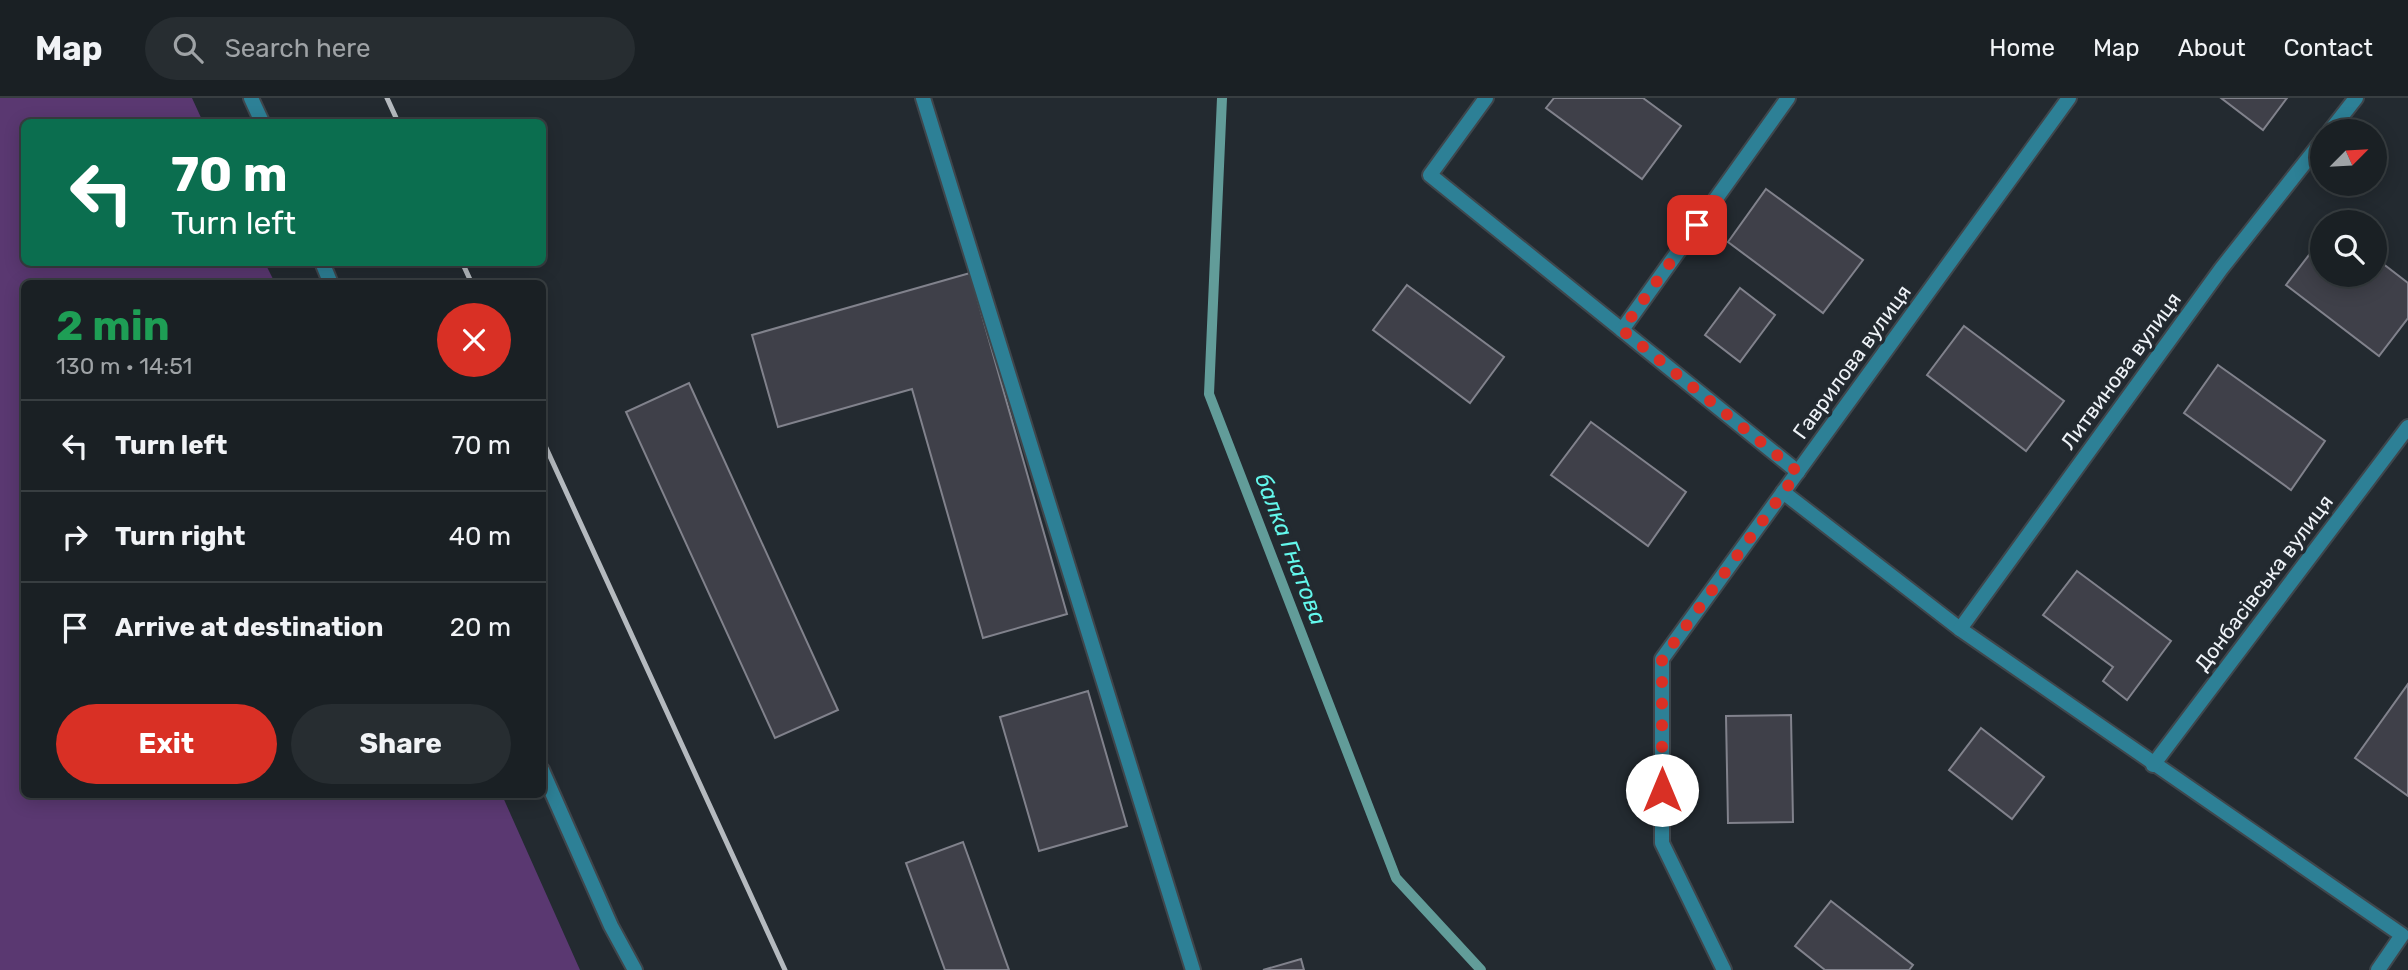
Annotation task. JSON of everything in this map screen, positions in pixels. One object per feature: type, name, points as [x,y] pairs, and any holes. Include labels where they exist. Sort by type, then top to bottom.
[{"type":"street","points":[[251,98],[261,119]]},
{"type":"street","points":[[923,98],[1193,970]]},
{"type":"street","points":[[1486,98],[1430,175],[1798,472]]},
{"type":"street","points":[[1622,330],[1788,98]]},
{"type":"street","name":"Гаврилова вулиця","points":[[1724,970],[1662,843],[1662,659],[2069,98]]},
{"type":"street","points":[[2339,119],[2356,98]]},
{"type":"street","name":"Литвинова вулиця","points":[[1960,629],[2221,269],[2310,156]]},
{"type":"street","name":"Донбасівська вулиця","points":[[2152,765],[2408,426]]},
{"type":"street","points":[[1783,492],[1960,629],[2152,765],[2405,931],[2378,970]]},
{"type":"street","points":[[546,779],[611,926],[635,970]]},
{"type":"shaded area","points":[[0,98],[192,98],[202,119],[21,119],[21,266],[266,266],[274,280],[21,280],[21,798],[503,798],[580,970],[0,970]]},
{"type":"building","points":[[1554,98],[1643,98],[1681,126],[1642,179],[1546,108]]},
{"type":"building","points":[[2221,98],[2287,98],[2263,130]]},
{"type":"building","points":[[1766,189],[1863,260],[1823,313],[1728,242]]},
{"type":"building","points":[[2310,254],[2310,287],[2387,287],[2387,267],[2408,283],[2408,318],[2379,356],[2286,285]]},
{"type":"building","points":[[970,273],[1067,614],[983,638],[912,389],[778,427],[752,335]]},
{"type":"building","points":[[1407,285],[1504,357],[1470,403],[1373,330]]},
{"type":"building","points":[[1740,288],[1775,315],[1740,362],[1705,335]]},
{"type":"building","points":[[1964,326],[2064,401],[2026,451],[1927,375]]},
{"type":"building","points":[[2218,365],[2325,441],[2291,490],[2184,413]]},
{"type":"building","points":[[689,383],[838,710],[775,738],[626,412]]},
{"type":"building","points":[[1591,422],[1686,492],[1648,546],[1551,475]]},
{"type":"building","points":[[2077,571],[2171,641],[2127,700],[2103,681],[2113,667],[2043,615]]},
{"type":"building","points":[[2408,684],[2408,796],[2355,758]]},
{"type":"building","points":[[1088,691],[1127,826],[1039,851],[1000,717]]},
{"type":"building","points":[[1791,715],[1793,822],[1728,823],[1726,716]]},
{"type":"building","points":[[1981,728],[2044,777],[2012,819],[1949,770]]},
{"type":"building","points":[[963,842],[1009,970],[945,970],[906,863]]},
{"type":"building","points":[[1831,901],[1913,965],[1909,970],[1825,970],[1795,946]]},
{"type":"building","points":[[1301,959],[1304,970],[1263,970]]},
{"type":"waterway","name":"балка Гнатова","points":[[1222,98],[1209,394],[1396,878],[1481,970]]},
{"type":"railway","points":[[387,98],[397,119]]},
{"type":"railway","points":[[464,266],[470,280]]},
{"type":"railway","points":[[546,448],[785,970]]},
{"type":"route","points":[[1662,790],[1662,659],[1798,472],[1622,330],[1697,225]]}]
